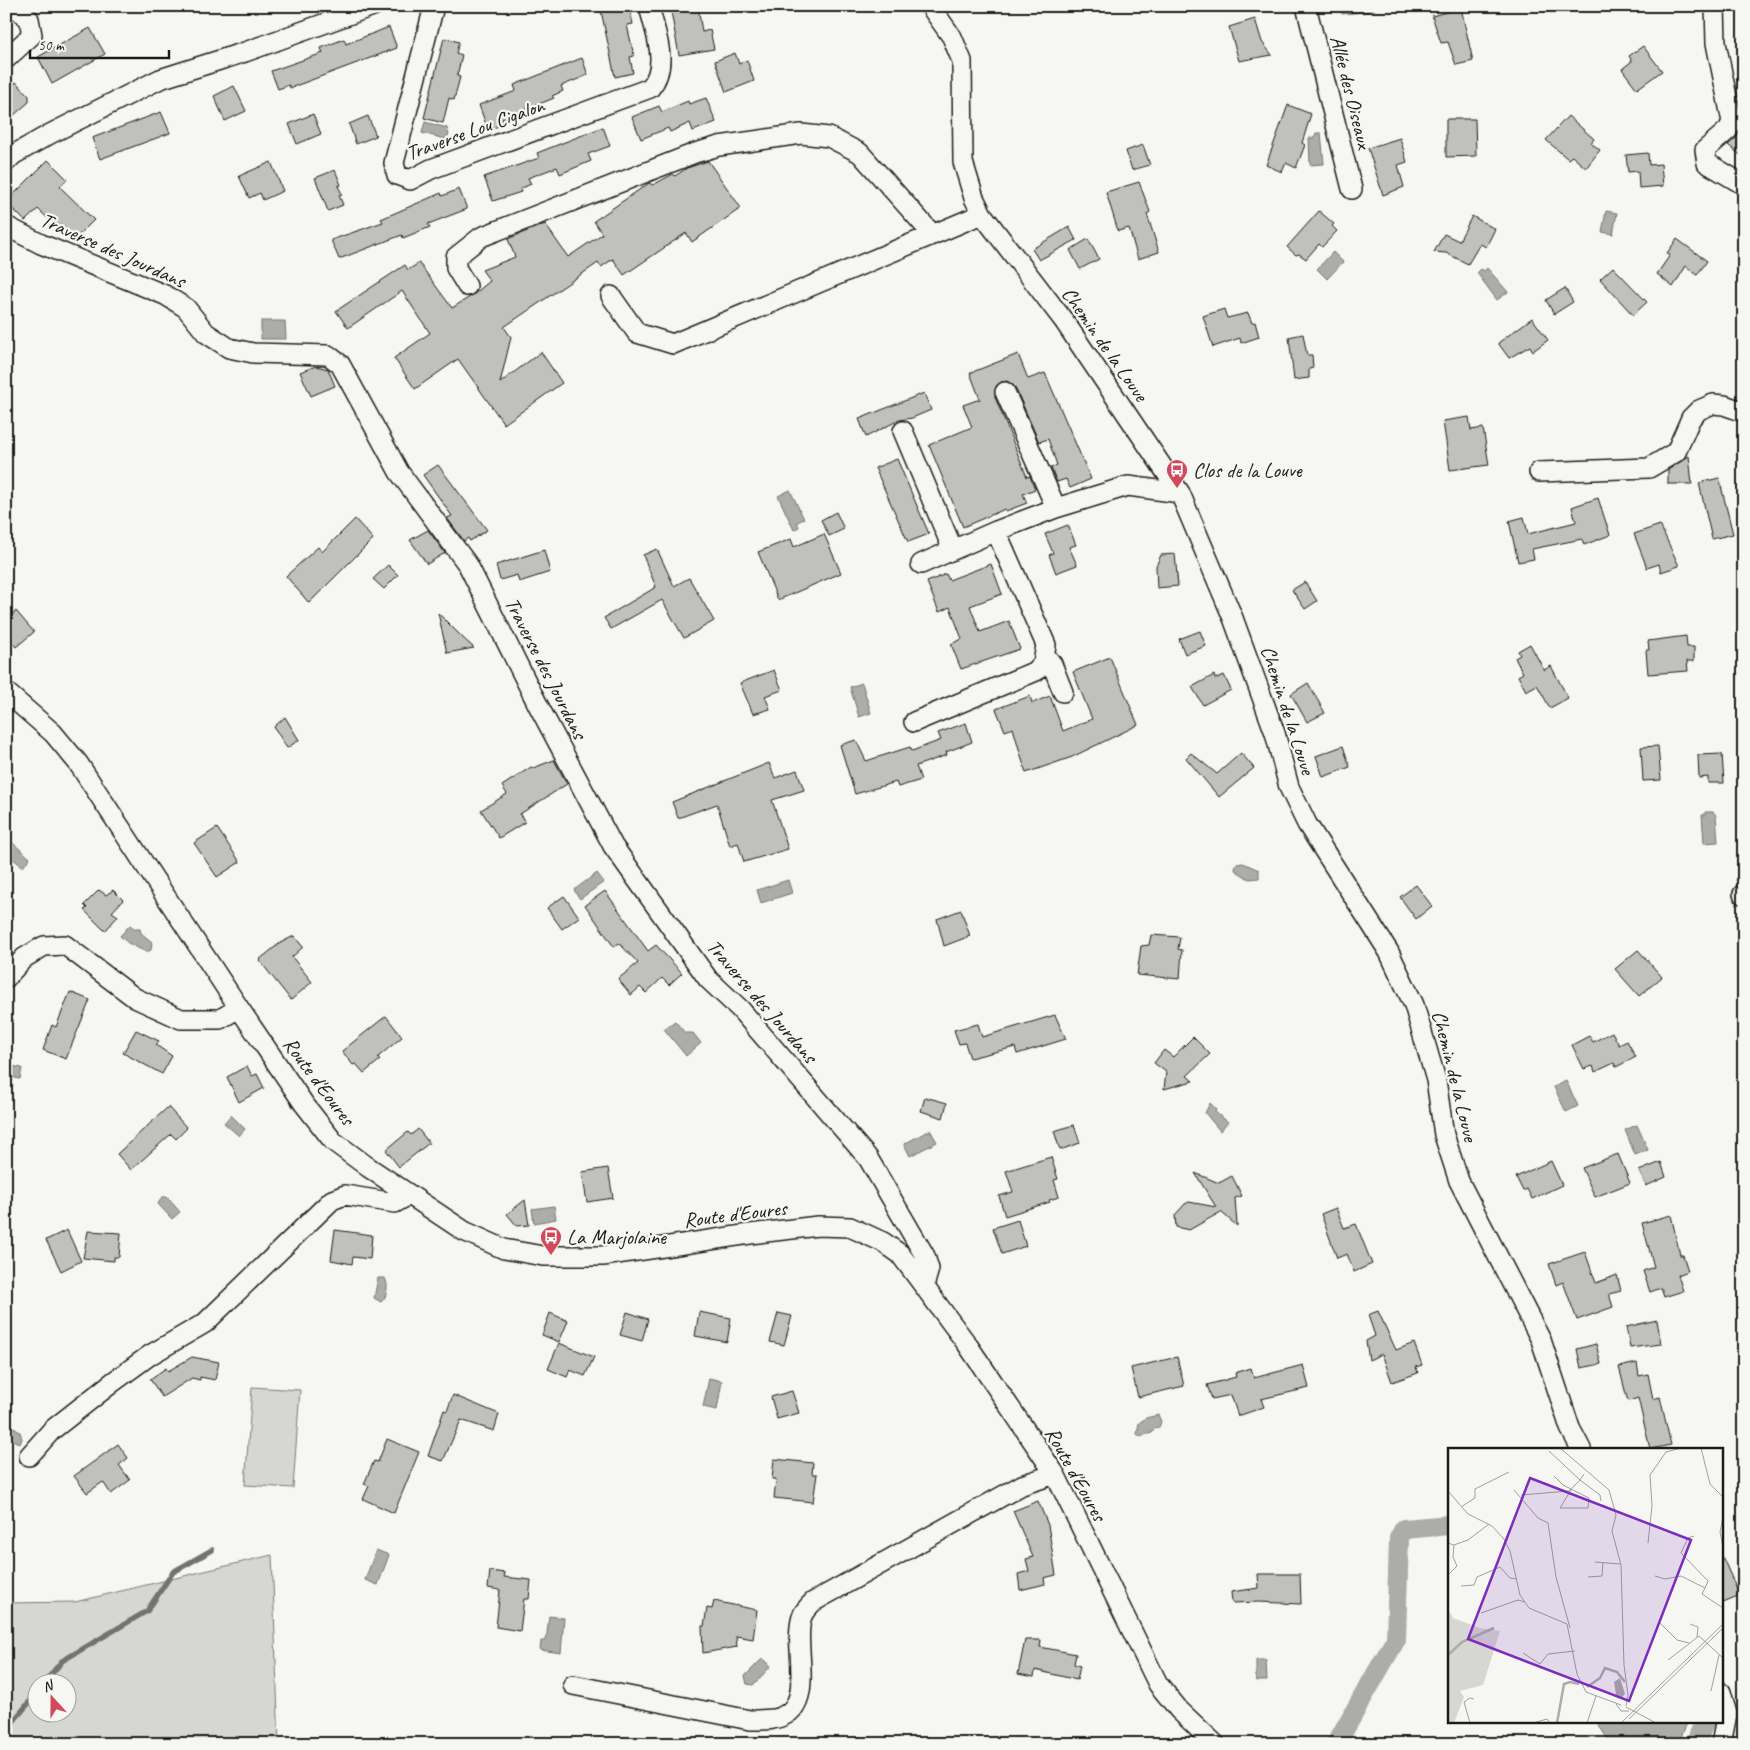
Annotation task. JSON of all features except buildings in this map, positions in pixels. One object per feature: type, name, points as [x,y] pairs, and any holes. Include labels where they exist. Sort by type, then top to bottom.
[{"type":"street","points":[[6,59],[32,35],[29,19],[14,6]]},
{"type":"street","points":[[6,162],[13,155],[50,134],[160,79],[245,52],[373,6]]},
{"type":"street","name":"Traverse Lou Cigalon","points":[[434,6],[394,163],[397,175],[410,180],[431,169],[650,88],[658,79],[662,64],[649,6]]},
{"type":"street","name":"Chemin de la Louve","points":[[930,6],[952,37],[962,61],[963,162],[974,198],[982,214],[1064,321],[1180,493],[1233,618],[1275,733],[1289,787],[1308,824],[1389,952],[1414,1005],[1436,1080],[1444,1135],[1460,1181],[1541,1340],[1570,1428],[1580,1448]]},
{"type":"street","name":"Allée des Oiseaux","points":[[1306,6],[1352,189]]},
{"type":"street","points":[[1715,6],[1716,44],[1732,122],[1728,130],[1705,150],[1707,163],[1744,185]]},
{"type":"street","points":[[467,286],[456,268],[456,257],[481,237],[695,153],[719,146],[801,134],[829,137],[860,153],[933,236]]},
{"type":"street","points":[[611,296],[638,334],[673,344],[982,214]]},
{"type":"street","name":"Traverse des Jourdans","points":[[6,226],[41,244],[165,296],[186,308],[206,333],[229,348],[252,353],[328,355],[340,364],[399,472],[468,565],[538,704],[614,846],[708,978],[740,1009],[868,1158],[925,1256],[929,1269],[924,1286]]},
{"type":"street","points":[[1005,392],[1056,508]]},
{"type":"street","points":[[1539,472],[1649,468],[1676,452],[1691,418],[1699,410],[1713,404],[1724,405],[1744,412]]},
{"type":"street","points":[[903,431],[953,550]]},
{"type":"street","points":[[921,564],[996,531],[1056,508],[1128,486],[1180,493]]},
{"type":"street","points":[[914,722],[1036,671],[1044,663],[1046,645],[996,531]]},
{"type":"street","points":[[1044,655],[1052,664],[1063,692]]},
{"type":"street","name":"Route d'Eoures","points":[[6,692],[54,733],[78,762],[239,1008],[304,1104],[333,1141],[464,1231],[504,1249],[543,1256],[602,1256],[818,1226],[850,1227],[883,1242],[900,1254],[967,1344],[1055,1474],[1158,1684],[1179,1710],[1215,1744]]},
{"type":"street","points":[[6,978],[24,958],[44,946],[65,946],[135,998],[181,1019],[220,1019],[239,1008]]},
{"type":"street","points":[[30,1456],[52,1430],[106,1388],[150,1355],[204,1323],[332,1200],[345,1195],[395,1203],[409,1195]]},
{"type":"street","points":[[573,1685],[750,1720],[775,1719],[793,1710],[800,1694],[800,1631],[803,1613],[813,1602],[1022,1485],[1055,1474]]},
{"type":"street","points":[[1722,1696],[1726,1714],[1723,1742]]},
{"type":"shaded area","points":[[1341,6],[1374,6],[1374,11],[1342,14]]},
{"type":"shaded area","points":[[425,122],[447,128],[449,135],[445,139],[422,133]]},
{"type":"shaded area","points":[[1316,133],[1321,133],[1324,164],[1310,165],[1309,138],[1314,138]]},
{"type":"shaded area","points":[[1606,211],[1617,213],[1613,234],[1602,232]]},
{"type":"shaded area","points":[[1333,252],[1343,262],[1327,279],[1317,269]]},
{"type":"shaded area","points":[[1487,268],[1508,292],[1497,300],[1477,273],[1481,269],[1484,271]]},
{"type":"shaded area","points":[[261,321],[285,321],[286,339],[261,339]]},
{"type":"shaded area","points":[[790,490],[804,519],[797,522],[799,527],[794,530],[778,496]]},
{"type":"shaded area","points":[[862,683],[871,713],[859,717],[850,687]]},
{"type":"shaded area","points":[[1705,812],[1713,812],[1716,815],[1718,842],[1704,843],[1702,815],[1705,815]]},
{"type":"shaded area","points":[[7,838],[30,858],[23,867],[6,853]]},
{"type":"shaded area","points":[[1243,863],[1259,870],[1259,878],[1249,879],[1235,870],[1236,864]]},
{"type":"shaded area","points":[[597,873],[604,882],[580,899],[574,890]]},
{"type":"shaded area","points":[[788,880],[792,893],[761,903],[757,890]]},
{"type":"shaded area","points":[[130,925],[135,929],[140,929],[141,933],[152,942],[151,950],[146,952],[128,943],[120,936]]},
{"type":"shaded area","points":[[675,1021],[685,1033],[693,1033],[701,1043],[686,1056],[664,1029]]},
{"type":"shaded area","points":[[6,1065],[22,1068],[20,1079],[6,1076]]},
{"type":"shaded area","points":[[1566,1081],[1578,1106],[1566,1112],[1554,1087]]},
{"type":"shaded area","points":[[1210,1103],[1216,1109],[1215,1112],[1228,1122],[1220,1131],[1205,1113]]},
{"type":"shaded area","points":[[231,1115],[245,1129],[239,1136],[224,1123]]},
{"type":"shaded area","points":[[1637,1125],[1648,1150],[1635,1155],[1625,1130]]},
{"type":"shaded area","points":[[930,1130],[937,1142],[910,1156],[904,1144]]},
{"type":"shaded area","points":[[162,1197],[167,1197],[180,1212],[172,1219],[158,1204]]},
{"type":"shaded area","points":[[554,1206],[556,1219],[534,1223],[532,1209]]},
{"type":"shaded area","points":[[378,1278],[385,1278],[387,1284],[386,1294],[381,1302],[374,1298]]},
{"type":"shaded area","points":[[709,1378],[722,1381],[717,1410],[703,1407]]},
{"type":"shaded area","points":[[252,1387],[300,1390],[293,1488],[245,1485]]},
{"type":"shaded area","points":[[1158,1415],[1161,1421],[1159,1428],[1154,1429],[1152,1433],[1140,1436],[1137,1434],[1139,1423],[1146,1418]]},
{"type":"shaded area","points":[[6,1423],[20,1432],[22,1439],[20,1444],[6,1436]]},
{"type":"shaded area","points":[[376,1550],[389,1555],[378,1585],[365,1580]]},
{"type":"shaded area","points":[[272,1555],[279,1744],[6,1744],[6,1603],[75,1602]]},
{"type":"shaded area","points":[[549,1616],[564,1618],[561,1653],[540,1650],[541,1641],[546,1641]]},
{"type":"shaded area","points":[[763,1658],[771,1666],[753,1685],[747,1684],[745,1676]]},
{"type":"shaded area","points":[[1256,1660],[1266,1660],[1267,1681],[1256,1681]]},
{"type":"shaded area","points":[[1597,1722],[1688,1722],[1678,1744],[1611,1744]]},
{"type":"waterway","points":[[1336,1744],[1396,1639],[1399,1538],[1404,1529],[1448,1525]]},
{"type":"waterway","points":[[53,1672],[62,1661],[147,1611],[173,1572],[212,1550]]},
{"type":"waterway","points":[[6,1730],[28,1704]]},
{"type":"waterway","points":[[1695,1744],[1705,1722]]},
{"type":"place","name":"Clos de la Louve","points":[[1177,489]]},
{"type":"place","name":"La Marjolaine","points":[[551,1256]]}]
